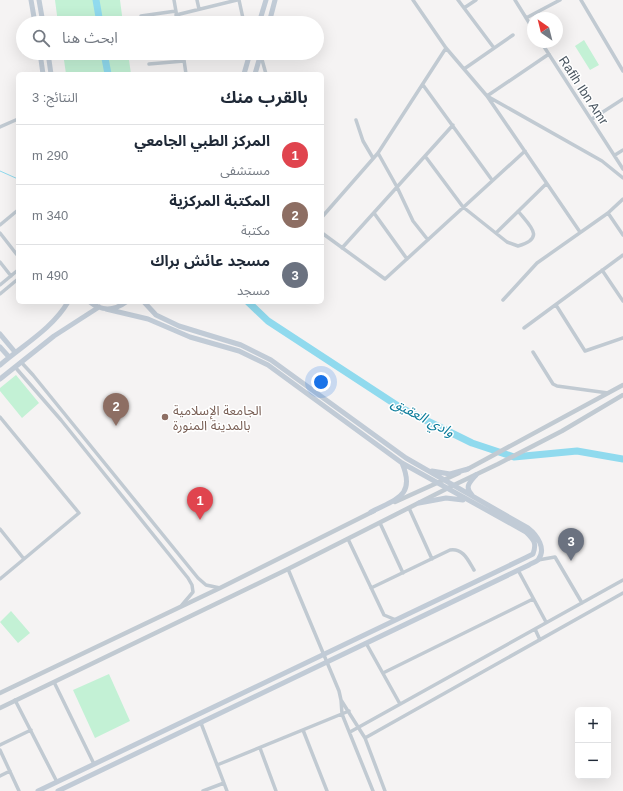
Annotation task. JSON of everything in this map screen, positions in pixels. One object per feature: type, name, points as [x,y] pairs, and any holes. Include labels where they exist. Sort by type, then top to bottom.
[{"type":"main road","points":[[31,0],[34,16]]},
{"type":"main road","points":[[39,0],[42,16]]},
{"type":"main road","points":[[261,16],[266,0]]},
{"type":"main road","points":[[271,16],[275,0]]},
{"type":"main road","points":[[41,60],[43,72]]},
{"type":"main road","points":[[49,60],[51,72]]},
{"type":"main road","points":[[245,72],[248,60]]},
{"type":"main road","points":[[256,72],[259,60]]},
{"type":"main road","points":[[0,365],[8,357],[47,328],[62,313],[67,304]]},
{"type":"main road","points":[[58,791],[518,570],[538,560],[542,553],[541,546],[534,533],[528,528],[475,501],[446,489],[402,463],[268,365],[239,351],[177,332],[148,319],[99,308],[93,304]]},
{"type":"main road","points":[[106,309],[118,307],[123,304]]},
{"type":"main road","points":[[38,791],[533,554],[536,547],[534,540],[526,532],[475,501],[454,485],[418,465],[271,360],[241,345],[179,326],[156,315],[146,304]]},
{"type":"main road","points":[[1,376],[60,332],[99,308]]},
{"type":"main road","points":[[0,334],[15,352]]},
{"type":"main road","points":[[0,347],[8,357]]},
{"type":"main road","points":[[371,512],[399,497],[403,493],[407,483],[406,473],[402,463]]},
{"type":"main road","points":[[418,465],[433,471],[450,474],[468,469]]},
{"type":"main road","points":[[475,501],[468,488],[469,482],[476,475]]},
{"type":"main road","points":[[419,503],[451,497],[475,501]]},
{"type":"street","points":[[174,0],[177,16]]},
{"type":"street","points":[[197,0],[199,9]]},
{"type":"street","points":[[141,16],[176,13],[238,0],[242,16]]},
{"type":"street","points":[[458,0],[494,48]]},
{"type":"street","points":[[464,8],[476,0]]},
{"type":"street","points":[[515,0],[526,18],[560,0]]},
{"type":"street","points":[[581,0],[623,71]]},
{"type":"street","points":[[415,1],[446,48],[487,96],[580,232]]},
{"type":"street","points":[[464,69],[513,35]]},
{"type":"street","points":[[324,215],[378,153],[446,48]]},
{"type":"street","name":"Rafih Ibn Amr","points":[[545,48],[623,168]]},
{"type":"street","points":[[487,96],[549,54]]},
{"type":"street","points":[[262,60],[266,72]]},
{"type":"street","points":[[149,64],[184,61],[186,72]]},
{"type":"street","points":[[423,85],[492,180]]},
{"type":"street","points":[[487,96],[602,161],[623,178]]},
{"type":"street","points":[[592,119],[623,99]]},
{"type":"street","points":[[0,127],[16,120]]},
{"type":"street","points":[[356,120],[363,141],[373,158]]},
{"type":"street","points":[[342,248],[453,125]]},
{"type":"street","points":[[615,155],[623,150]]},
{"type":"street","points":[[324,234],[385,279],[525,151]]},
{"type":"street","points":[[378,153],[397,187],[413,221],[428,240]]},
{"type":"street","points":[[425,156],[463,207],[507,242],[518,246],[534,237],[533,229],[518,211]]},
{"type":"street","points":[[496,233],[546,184]]},
{"type":"street","points":[[503,300],[536,263],[608,213],[623,199]]},
{"type":"street","points":[[0,225],[16,212]]},
{"type":"street","points":[[608,213],[623,235]]},
{"type":"street","points":[[374,214],[407,258]]},
{"type":"street","points":[[0,233],[16,253]]},
{"type":"street","points":[[524,328],[623,255]]},
{"type":"street","points":[[0,262],[11,276]]},
{"type":"street","points":[[602,270],[623,302]]},
{"type":"street","points":[[0,285],[16,272]]},
{"type":"street","points":[[0,294],[16,281]]},
{"type":"street","points":[[556,305],[584,351],[623,338]]},
{"type":"street","points":[[532,352],[551,381],[557,386],[610,393]]},
{"type":"street","points":[[21,362],[202,582],[220,588]]},
{"type":"street","points":[[15,367],[61,420],[192,584],[193,592],[180,607]]},
{"type":"street","points":[[0,693],[220,588],[371,512],[468,469],[623,385]]},
{"type":"street","points":[[0,708],[288,569],[476,475],[562,431],[623,395]]},
{"type":"street","points":[[0,417],[79,513],[0,579]]},
{"type":"street","points":[[409,508],[432,559]]},
{"type":"street","points":[[380,523],[403,573]]},
{"type":"street","points":[[0,529],[24,559]]},
{"type":"street","points":[[348,539],[384,615],[396,620]]},
{"type":"street","points":[[372,588],[450,550],[459,551],[464,554],[474,570]]},
{"type":"street","points":[[538,560],[555,557],[582,603]]},
{"type":"street","points":[[181,569],[188,565]]},
{"type":"street","points":[[288,569],[341,700],[365,738],[385,791]]},
{"type":"street","points":[[518,570],[546,622]]},
{"type":"street","points":[[350,732],[623,580]]},
{"type":"street","points":[[365,738],[623,593]]},
{"type":"street","points":[[383,673],[533,599]]},
{"type":"street","points":[[535,629],[540,640]]},
{"type":"street","points":[[366,643],[400,704]]},
{"type":"street","points":[[54,682],[94,764]]},
{"type":"street","points":[[15,700],[57,782]]},
{"type":"street","points":[[341,700],[342,714],[373,791]]},
{"type":"street","points":[[217,765],[348,711]]},
{"type":"street","points":[[201,722],[227,791]]},
{"type":"street","points":[[0,744],[31,730]]},
{"type":"street","points":[[303,730],[327,791]]},
{"type":"street","points":[[260,748],[276,791]]},
{"type":"street","points":[[0,750],[18,791]]},
{"type":"street","points":[[0,776],[10,771]]},
{"type":"street","points":[[203,791],[224,783]]},
{"type":"green space","points":[[55,0],[120,0],[122,16],[57,16]]},
{"type":"green space","points":[[584,40],[599,65],[590,70],[575,46]]},
{"type":"green space","points":[[64,60],[129,60],[131,72],[66,72]]},
{"type":"green space","points":[[16,375],[39,403],[22,418],[0,391],[0,388]]},
{"type":"green space","points":[[11,611],[30,633],[18,643],[0,622]]},
{"type":"green space","points":[[109,674],[130,721],[95,738],[73,690]]},
{"type":"waterway","name":"وادي العقيق","points":[[96,0],[99,16]]},
{"type":"waterway","name":"وادي العقيق","points":[[105,60],[108,72]]},
{"type":"waterway","points":[[0,171],[16,178]]},
{"type":"waterway","name":"وادي العقيق","points":[[250,304],[268,321],[401,408],[472,443],[514,457],[577,451],[623,459]]},
{"type":"place","name":"الجامعة الإسلامية بالمدينة المنورة","points":[[165,417]]},
{"type":"place","name":"المكتبة المركزية","points":[[116,426]]},
{"type":"place","name":"المركز الطبي الجامعي","points":[[200,520]]},
{"type":"place","name":"مسجد عائش براك","points":[[571,561]]}]
